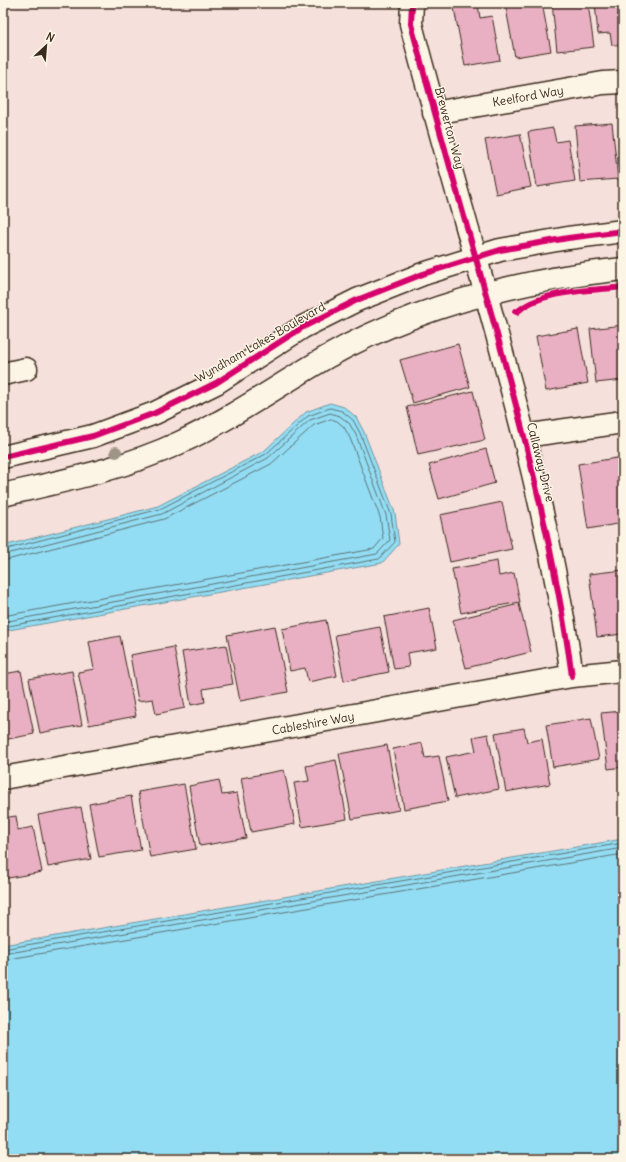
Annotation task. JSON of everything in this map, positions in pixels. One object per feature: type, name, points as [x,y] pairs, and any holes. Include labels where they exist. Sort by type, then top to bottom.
[{"type":"street","name":"Brewerton Way","points":[[412,3],[411,24],[474,257]]},
{"type":"street","name":"Keelford Way","points":[[434,113],[603,84],[623,82]]},
{"type":"street","name":"Wyndham Lakes Boulevard","points":[[3,457],[93,436],[155,413],[216,383],[303,327],[357,300],[423,274],[500,250],[568,238],[623,231]]},
{"type":"street","name":"Callaway Drive","points":[[474,257],[524,436],[544,520],[572,676]]},
{"type":"street","points":[[3,496],[105,471],[177,444],[216,425],[327,357],[375,333],[443,307],[485,294],[580,273],[623,269]]},
{"type":"street","points":[[3,374],[26,369]]},
{"type":"street","points":[[524,436],[623,422]]},
{"type":"street","name":"Cableshire Way","points":[[3,778],[572,676],[623,671]]},
{"type":"water","points":[[330,403],[344,407],[356,417],[364,432],[395,513],[399,544],[382,563],[3,631],[3,546],[158,506],[264,451],[306,412]]},
{"type":"water","points":[[623,839],[623,1159],[3,1159],[3,945]]},
{"type":"building","points":[[505,3],[542,3],[551,51],[515,57]]},
{"type":"building","points":[[552,3],[588,3],[594,47],[557,51]]},
{"type":"building","points":[[595,3],[623,3],[623,45],[612,45],[610,33],[598,34]]},
{"type":"building","points":[[478,4],[480,18],[492,16],[500,60],[465,66],[454,8]]},
{"type":"building","points":[[612,123],[618,179],[580,182],[575,126]]},
{"type":"building","points":[[553,128],[556,142],[568,140],[575,181],[537,187],[528,132]]},
{"type":"building","points":[[520,134],[531,187],[496,194],[485,140]]},
{"type":"building","points":[[623,325],[623,380],[596,383],[590,329]]},
{"type":"building","points":[[578,329],[588,383],[546,391],[536,336]]},
{"type":"building","points":[[458,344],[470,387],[413,403],[400,360]]},
{"type":"building","points":[[473,391],[485,440],[418,455],[407,407]]},
{"type":"building","points":[[486,449],[495,483],[439,499],[429,465]]},
{"type":"building","points":[[623,457],[623,523],[588,529],[578,464]]},
{"type":"building","points":[[502,502],[512,549],[450,562],[440,515]]},
{"type":"building","points":[[497,561],[499,576],[514,573],[520,602],[461,613],[452,569]]},
{"type":"building","points":[[623,570],[623,634],[597,637],[589,574]]},
{"type":"building","points":[[519,604],[531,652],[466,668],[453,620]]},
{"type":"building","points":[[429,608],[437,648],[407,653],[409,667],[394,669],[384,617]]},
{"type":"building","points":[[326,620],[337,676],[308,682],[305,668],[290,671],[282,629]]},
{"type":"building","points":[[275,626],[288,692],[240,701],[227,635]]},
{"type":"building","points":[[380,627],[389,672],[344,681],[335,635]]},
{"type":"building","points":[[120,636],[136,716],[89,725],[78,672],[94,669],[89,642]]},
{"type":"building","points":[[226,645],[233,684],[203,689],[205,702],[191,705],[182,652]]},
{"type":"building","points":[[174,647],[185,708],[156,714],[153,699],[138,701],[130,655]]},
{"type":"building","points":[[21,671],[34,734],[3,740],[3,674]]},
{"type":"building","points":[[72,671],[82,725],[40,733],[29,679]]},
{"type":"building","points":[[623,711],[623,767],[608,769],[601,713]]},
{"type":"building","points":[[591,718],[599,759],[553,767],[546,725]]},
{"type":"building","points":[[524,728],[527,742],[542,739],[550,784],[506,792],[495,733]]},
{"type":"building","points":[[488,734],[499,789],[455,798],[446,757],[476,751],[473,737]]},
{"type":"building","points":[[422,743],[425,758],[439,756],[448,801],[404,809],[393,749]]},
{"type":"building","points":[[387,745],[399,810],[352,819],[339,754]]},
{"type":"building","points":[[336,760],[347,819],[302,827],[294,783],[309,781],[306,766]]},
{"type":"building","points":[[284,770],[295,824],[251,832],[241,778]]},
{"type":"building","points":[[219,780],[222,795],[237,793],[246,838],[200,846],[189,786]]},
{"type":"building","points":[[184,784],[196,849],[150,857],[138,792]]},
{"type":"building","points":[[131,796],[141,850],[99,857],[89,804]]},
{"type":"building","points":[[81,807],[91,859],[48,867],[38,815]]},
{"type":"building","points":[[16,816],[18,830],[33,827],[42,872],[3,879],[3,818]]},
{"type":"cycle path","points":[[412,3],[411,24],[501,348],[542,511],[572,676]]},
{"type":"cycle path","points":[[3,457],[93,436],[155,413],[216,383],[303,327],[357,300],[423,274],[500,250],[568,238],[623,231]]},
{"type":"cycle path","points":[[515,311],[517,312],[539,299],[553,295],[623,287]]}]
